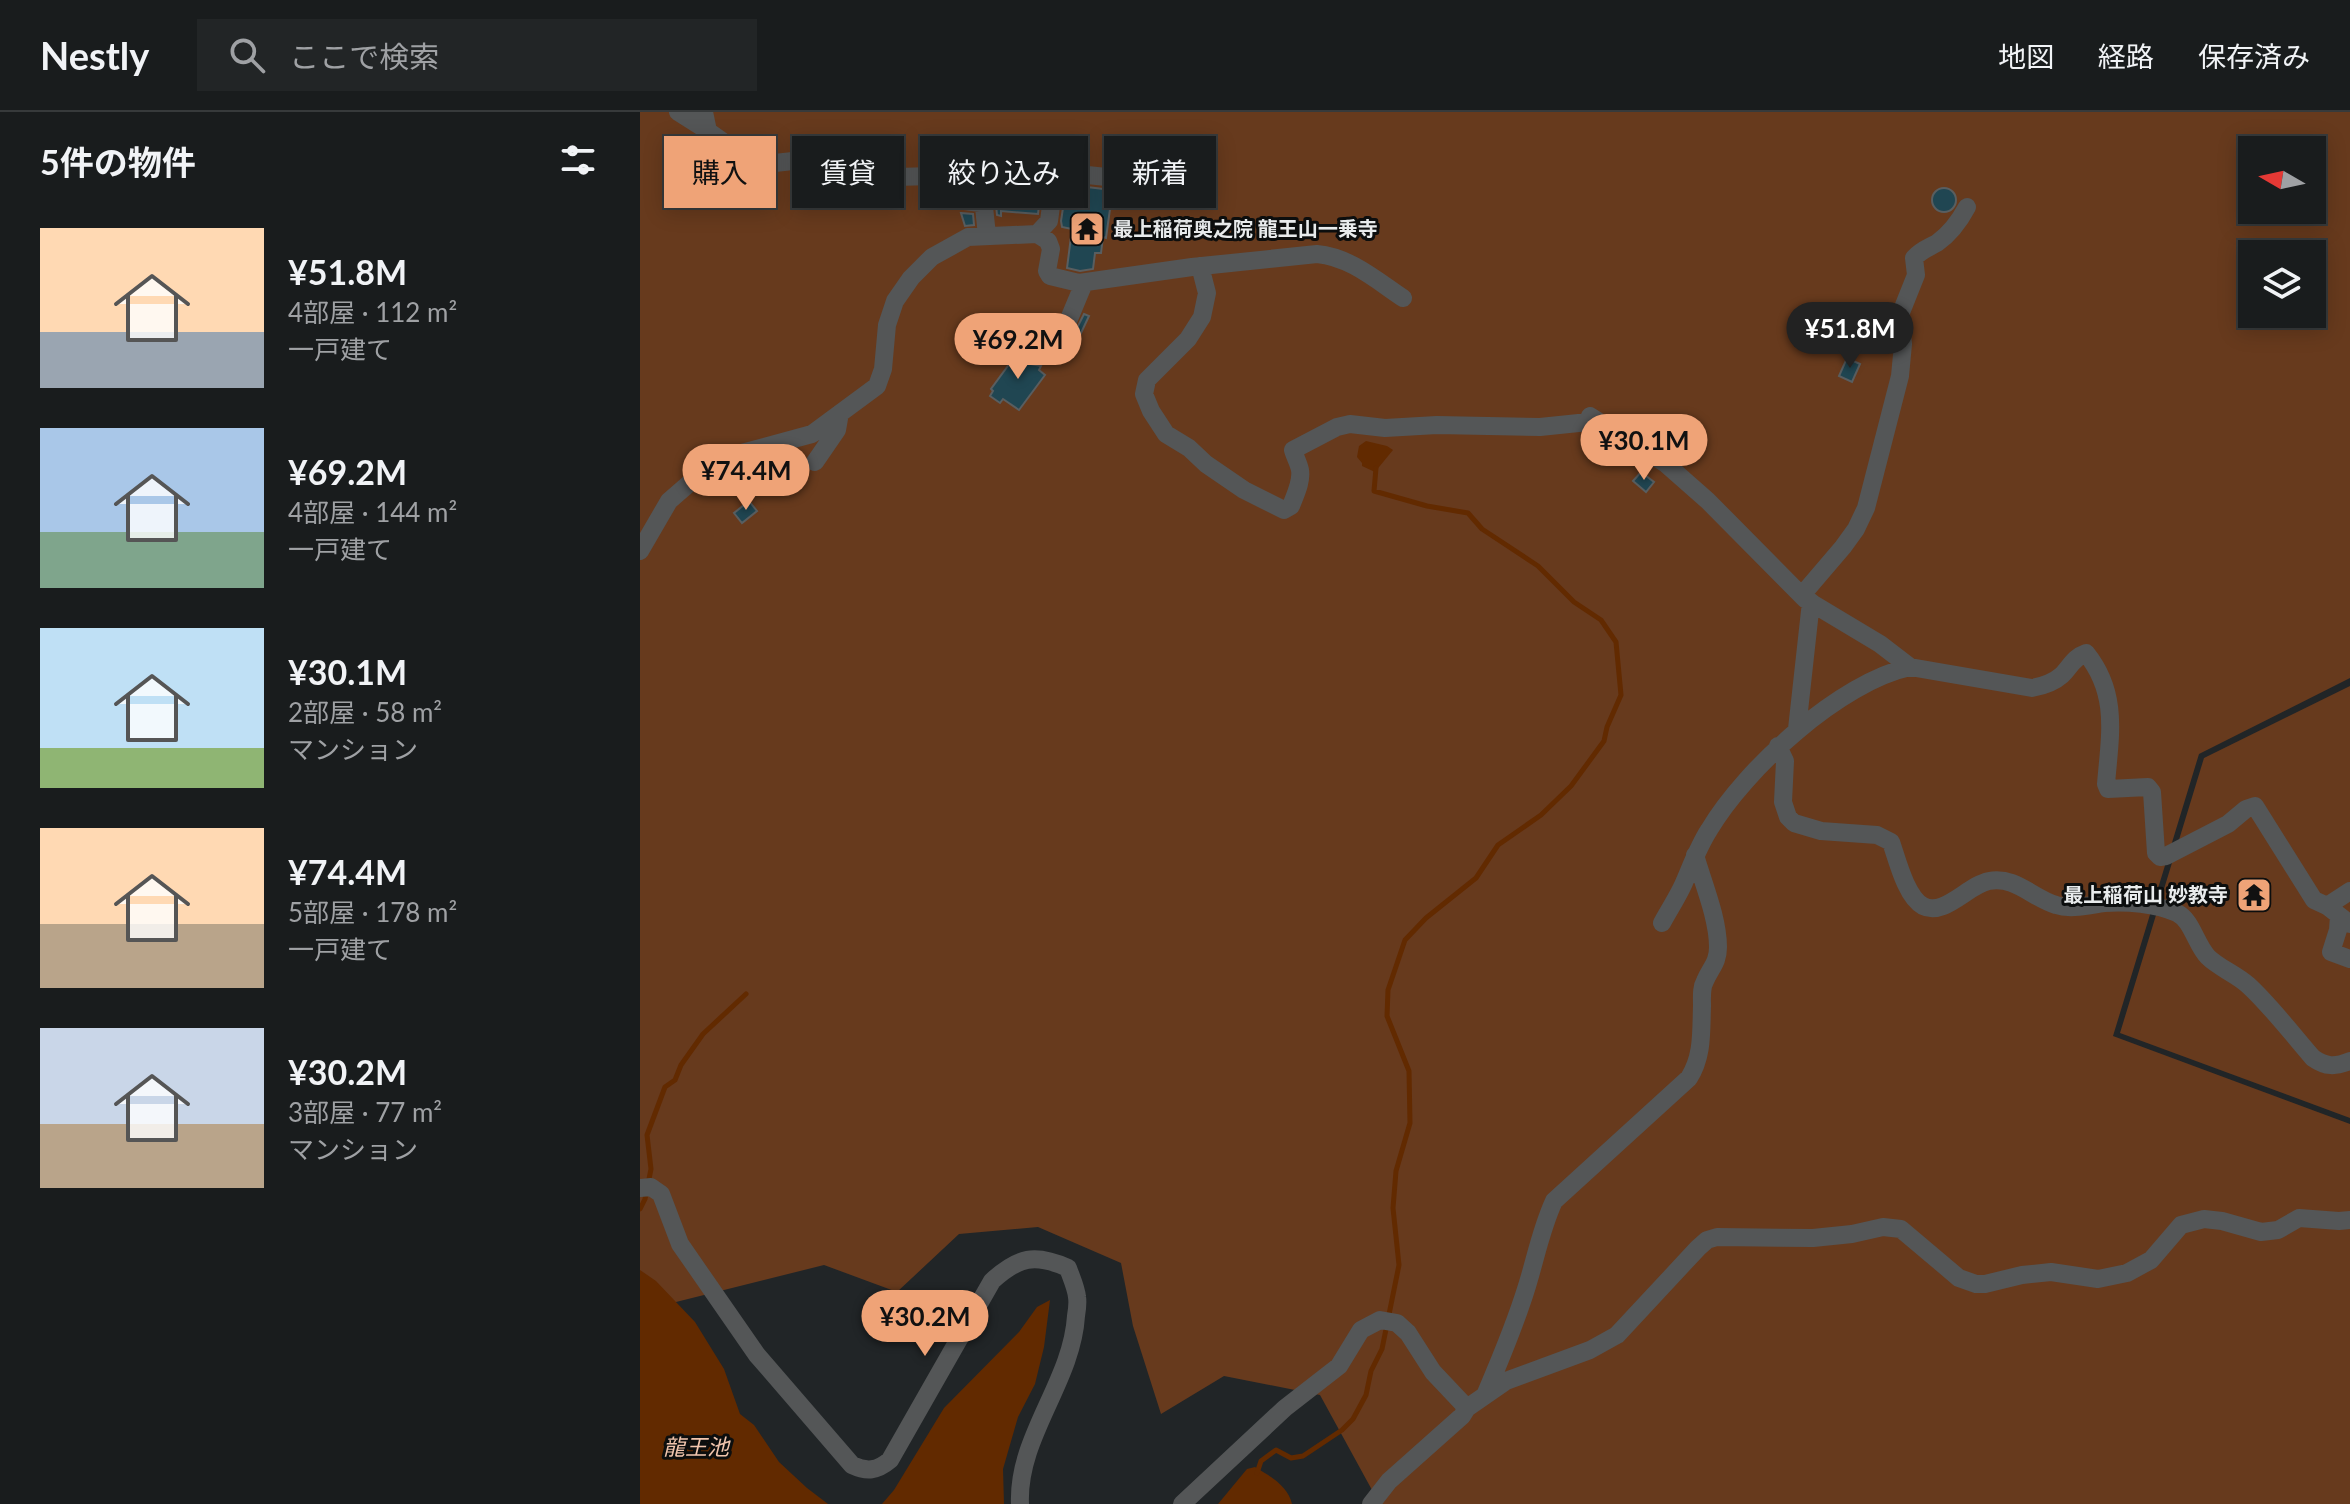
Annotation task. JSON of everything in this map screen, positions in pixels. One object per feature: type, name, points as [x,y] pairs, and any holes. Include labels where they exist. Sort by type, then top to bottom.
[{"type":"street","points":[[678,112],[706,121],[756,165],[813,162],[845,173],[869,168],[881,175],[896,177],[933,176],[942,191],[951,198],[980,203],[984,207],[987,235]]},
{"type":"street","points":[[1037,234],[1049,221],[1053,191],[1060,177],[1068,173],[1104,177]]},
{"type":"street","points":[[1797,729],[1806,599],[1856,529],[1866,508],[1900,376],[1903,344],[1900,315],[1916,275],[1914,258],[1957,226],[1967,207]]},
{"type":"street","points":[[640,551],[669,501],[700,474],[738,454],[812,434],[877,386],[883,369],[887,325],[895,301],[911,278],[932,257],[968,237],[1037,234],[1048,241],[1051,249],[1047,271],[1050,276],[1084,283],[1200,266],[1334,255],[1403,298]]},
{"type":"street","points":[[1200,266],[1207,293],[1202,317],[1188,339],[1147,380],[1144,394],[1166,434],[1244,490],[1284,510],[1291,506],[1300,483],[1300,468],[1293,450],[1337,427],[1350,424],[1385,428],[1437,425],[1540,427],[1590,416],[1666,464],[1708,501],[1806,599],[1880,644],[1910,667]]},
{"type":"street","points":[[1038,355],[1069,319],[1084,283]]},
{"type":"street","points":[[815,462],[837,430],[840,413]]},
{"type":"street","points":[[1385,428],[1402,442]]},
{"type":"street","points":[[1662,923],[1717,818],[1778,746],[1839,699],[1892,671],[1910,667],[2032,688],[2047,685],[2061,677],[2079,656],[2086,653],[2096,666],[2106,690],[2111,716],[2106,784],[2108,789],[2148,787],[2152,792],[2156,853],[2160,857],[2166,856],[2228,824],[2246,809],[2255,806],[2314,900],[2339,916]]},
{"type":"street","points":[[1778,746],[1785,761],[1783,802],[1788,817],[1794,823],[1821,831],[1877,835],[1891,842],[1910,892],[1924,907],[1935,909],[1973,887],[2001,880],[2011,882],[2054,905],[2124,904],[2170,910],[2182,915],[2207,957],[2248,985],[2313,1058],[2335,1066],[2350,1061]]},
{"type":"street","points":[[1485,1395],[1527,1288],[1544,1223],[1554,1201],[1689,1078],[1698,1065],[1702,992],[1715,965],[1718,946],[1695,855]]},
{"type":"street","points":[[2350,891],[2339,916],[2331,952],[2350,959]]},
{"type":"street","points":[[640,1188],[651,1187],[661,1194],[680,1244],[757,1355],[852,1465],[862,1470],[880,1468],[890,1460],[992,1281],[1005,1269],[1027,1258],[1052,1260],[1068,1268],[1077,1298],[1076,1327],[1068,1363],[1050,1398],[1023,1466],[1020,1504]]},
{"type":"street","points":[[1371,1504],[1389,1481],[1462,1416],[1467,1408],[1506,1381],[1590,1350],[1617,1335],[1698,1248],[1707,1240],[1717,1237],[1813,1238],[1883,1227],[1901,1229],[1959,1278],[1985,1284],[2051,1272],[2098,1279],[2127,1273],[2151,1260],[2181,1225],[2204,1219],[2261,1232],[2278,1230],[2299,1218],[2350,1220]]},
{"type":"street","points":[[1182,1504],[1285,1408],[1339,1366],[1361,1330],[1380,1320],[1397,1323],[1408,1333],[1433,1372],[1467,1408]]},
{"type":"shaded area","points":[[640,112],[2350,112],[2350,678],[2199,754],[2113,1036],[2350,1124],[2350,1504],[1370,1504],[1372,1490],[1320,1395],[1224,1376],[1161,1414],[1133,1326],[1121,1263],[1038,1227],[959,1234],[897,1292],[824,1265],[640,1311]]},
{"type":"shaded area","name":"最上稲荷山 妙教寺","points":[[2350,686],[2350,1118],[2120,1033],[2204,758]]},
{"type":"water","points":[[1366,441],[1393,450],[1375,472],[1362,466],[1357,457],[1359,446]]},
{"type":"water","name":"龍王池","points":[[640,1270],[656,1281],[695,1322],[724,1369],[740,1414],[754,1425],[779,1462],[828,1504],[640,1504]]},
{"type":"water","points":[[1050,1300],[1035,1384],[1018,1417],[1003,1469],[1004,1504],[882,1504],[894,1490],[944,1408],[1019,1332],[1037,1307]]},
{"type":"water","points":[[1255,1467],[1282,1487],[1292,1504],[1218,1504],[1247,1469]]},
{"type":"building","points":[[1088,187],[1104,189],[1104,208],[1112,208],[1106,238],[1103,237],[1101,253],[1095,253],[1093,269],[1080,271],[1067,268],[1072,229],[1062,227],[1063,208],[1088,208]]},
{"type":"building","points":[[1944,188],[1952,192],[1956,200],[1952,208],[1944,212],[1936,208],[1932,200],[1936,192]]},
{"type":"building","points":[[996,208],[1039,208],[1038,214],[1001,211],[1001,216],[997,215]]},
{"type":"building","points":[[961,213],[973,214],[974,225],[965,226]]},
{"type":"building","points":[[1084,314],[1089,316],[1073,350],[1064,346],[1078,326]]},
{"type":"building","points":[[1021,348],[1027,352],[1030,364],[1041,366],[1039,370],[1045,375],[1019,410],[1003,399],[1000,403],[990,396],[991,389]]},
{"type":"building","points":[[1847,358],[1860,364],[1852,382],[1839,376]]},
{"type":"building","points":[[1641,472],[1654,482],[1646,492],[1633,481]]},
{"type":"building","points":[[749,501],[757,511],[742,523],[734,513]]},
{"type":"waterway","points":[[1257,1473],[1261,1461],[1276,1450],[1291,1458],[1303,1456],[1342,1430],[1353,1419],[1366,1395],[1371,1371],[1382,1349],[1399,1265],[1393,1208],[1396,1171],[1410,1123],[1409,1071],[1387,1016],[1388,990],[1405,940],[1426,918],[1476,878],[1498,845],[1541,815],[1571,786],[1604,741],[1621,695],[1616,642],[1601,620],[1574,602],[1538,566],[1482,529],[1468,513],[1427,506],[1374,491],[1376,468]]},
{"type":"waterway","points":[[640,1209],[651,1169],[647,1135],[665,1087],[675,1080],[681,1065],[703,1034],[746,994]]},
{"type":"place","name":"最上稲荷奥之院 龍王山一乗寺","points":[[1087,229]]},
{"type":"place","name":"最上稲荷山 妙教寺","points":[[2254,895]]}]
